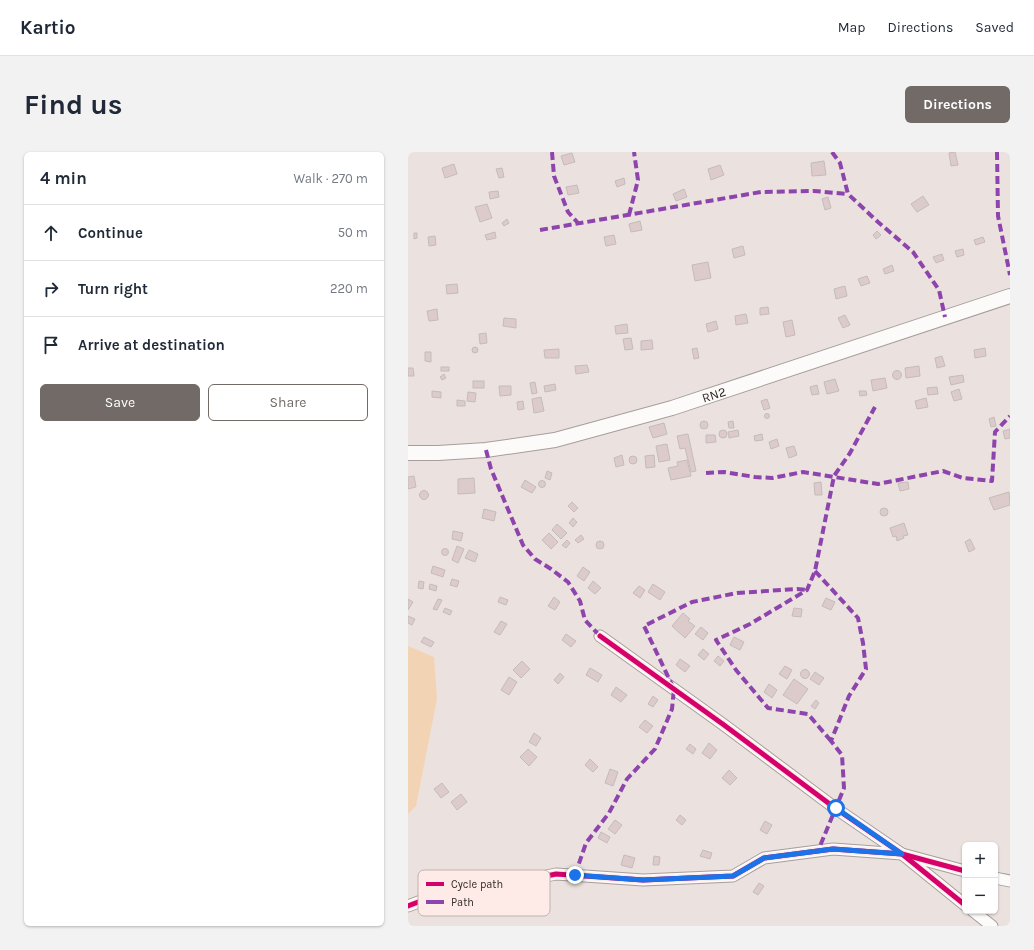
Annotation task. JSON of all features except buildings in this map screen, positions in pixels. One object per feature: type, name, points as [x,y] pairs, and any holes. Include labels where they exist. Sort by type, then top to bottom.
[{"type":"main road","name":"RN2","points":[[408,453],[486,450],[555,440],[672,408],[1010,296]]},
{"type":"street","points":[[600,636],[829,803],[902,854],[962,903]]},
{"type":"street","points":[[550,875],[556,874],[643,880],[733,876],[764,858],[833,849],[902,854],[962,871]]},
{"type":"street","points":[[998,878],[1010,880]]},
{"type":"street","points":[[408,906],[418,902]]},
{"type":"street","points":[[977,914],[992,926]]},
{"type":"shaded area","points":[[408,646],[434,657],[437,699],[416,806],[408,814]]},
{"type":"marked path","points":[[552,152],[554,176],[568,212],[578,223]]},
{"type":"marked path","points":[[629,215],[638,180],[634,152]]},
{"type":"marked path","points":[[832,152],[840,163],[848,194],[913,252],[939,290],[945,317]]},
{"type":"marked path","points":[[997,152],[998,216],[1010,275]]},
{"type":"marked path","points":[[540,230],[761,192],[814,191],[848,194]]},
{"type":"marked path","points":[[831,741],[808,714],[768,708],[736,670],[716,640],[750,624],[807,590],[815,571],[834,476],[850,453],[875,407]]},
{"type":"marked path","points":[[706,473],[724,472],[772,478],[803,472],[878,484],[943,471],[963,478],[992,481],[995,432],[1010,416]]},
{"type":"marked path","points":[[486,450],[491,469],[523,545],[535,559],[568,582],[580,601],[585,620],[600,636]]},
{"type":"marked path","points":[[815,571],[858,618],[866,669],[849,696],[831,741],[842,755],[844,788],[818,851]]},
{"type":"marked path","points":[[575,875],[586,843],[609,813],[627,779],[655,749],[672,709],[674,689],[644,626],[692,602],[737,593],[797,589],[807,590]]},
{"type":"cycle path","points":[[600,636],[724,725],[835,808],[902,854],[962,903]]},
{"type":"cycle path","points":[[550,875],[556,874],[643,880],[733,876],[764,858],[833,849],[902,854],[962,870]]},
{"type":"cycle path","points":[[408,906],[418,902]]},
{"type":"route","points":[[575,875],[643,880],[733,876],[764,858],[833,849],[902,854],[836,808]]}]
